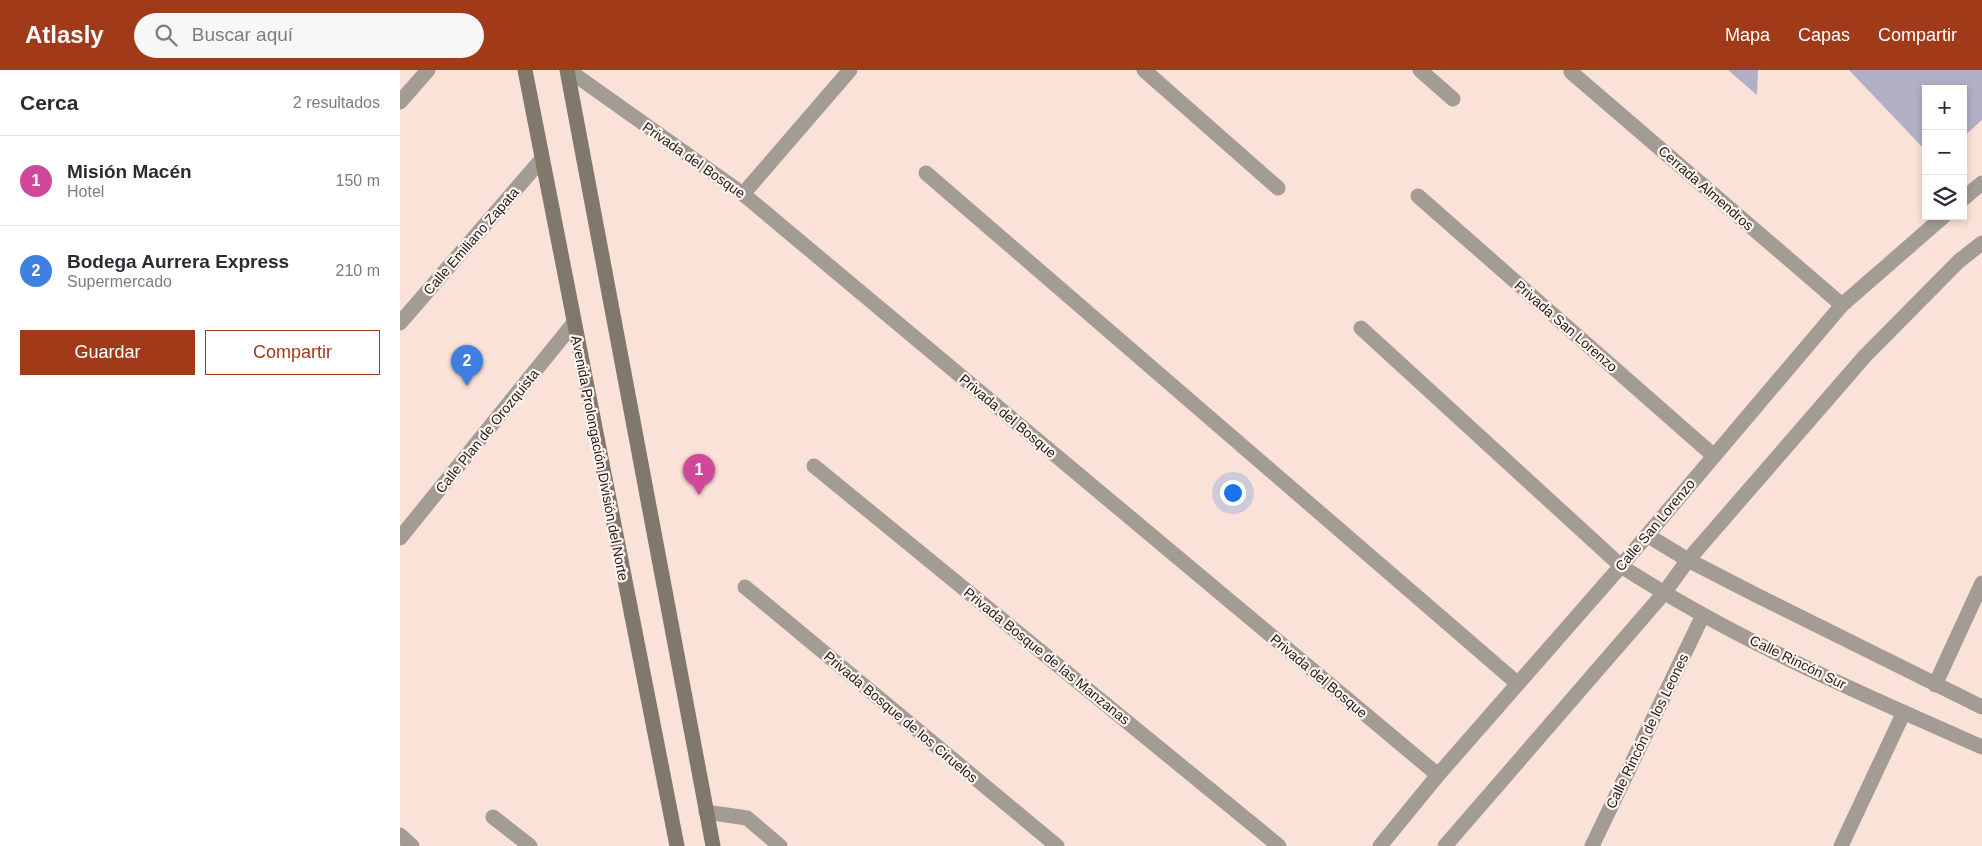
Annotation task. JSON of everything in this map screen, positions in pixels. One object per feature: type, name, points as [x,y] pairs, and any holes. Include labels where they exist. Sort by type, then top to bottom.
[{"type":"main road","name":"Avenida Prolongación División del Norte","points":[[525,70],[677,846]]},
{"type":"main road","points":[[567,70],[713,846]]},
{"type":"street","points":[[400,102],[428,70]]},
{"type":"street","name":"Privada del Bosque","points":[[567,70],[742,194],[1438,775]]},
{"type":"street","points":[[742,194],[850,70]]},
{"type":"street","points":[[1144,70],[1278,188]]},
{"type":"street","points":[[1420,70],[1454,99]]},
{"type":"street","name":"Cerrada Almendros","points":[[1571,72],[1842,305]]},
{"type":"street","name":"Calle Emiliano Zapata","points":[[400,323],[542,159]]},
{"type":"street","points":[[926,173],[1517,683]]},
{"type":"street","points":[[1967,196],[1982,183]]},
{"type":"street","name":"Privada San Lorenzo","points":[[1418,196],[1714,456]]},
{"type":"street","name":"Calle San Lorenzo","points":[[1380,846],[1438,775],[1621,566],[1842,305],[1939,220]]},
{"type":"street","points":[[1445,846],[1664,593],[1688,560],[1865,356],[1959,262],[1982,244]]},
{"type":"street","name":"Calle Plan de Orozquista","points":[[400,538],[574,324]]},
{"type":"street","name":"Calle Rincón Sur","points":[[1361,328],[1621,566],[1703,615],[1904,712],[1982,747]]},
{"type":"street","name":"Privada Bosque de las Manzanas","points":[[814,466],[1279,846]]},
{"type":"street","points":[[1647,535],[1688,560],[1935,685],[1982,706]]},
{"type":"street","points":[[1935,685],[1982,583]]},
{"type":"street","name":"Privada Bosque de los Ciruelos","points":[[745,587],[1057,846]]},
{"type":"street","name":"Calle Rincón de los Leones","points":[[1592,846],[1703,615]]},
{"type":"street","points":[[1841,846],[1904,712]]},
{"type":"street","points":[[706,812],[747,818],[780,846]]},
{"type":"street","points":[[493,817],[530,846]]},
{"type":"street","points":[[400,835],[412,846]]},
{"type":"building","points":[[1728,70],[1758,70],[1757,95]]},
{"type":"building","points":[[1849,70],[1982,70],[1982,120],[1967,133],[1967,85],[1922,85],[1922,147]]},
{"type":"place","name":"Bodega Aurrera Express","points":[[467,386]]},
{"type":"place","name":"Misión Macén","points":[[699,495]]}]
